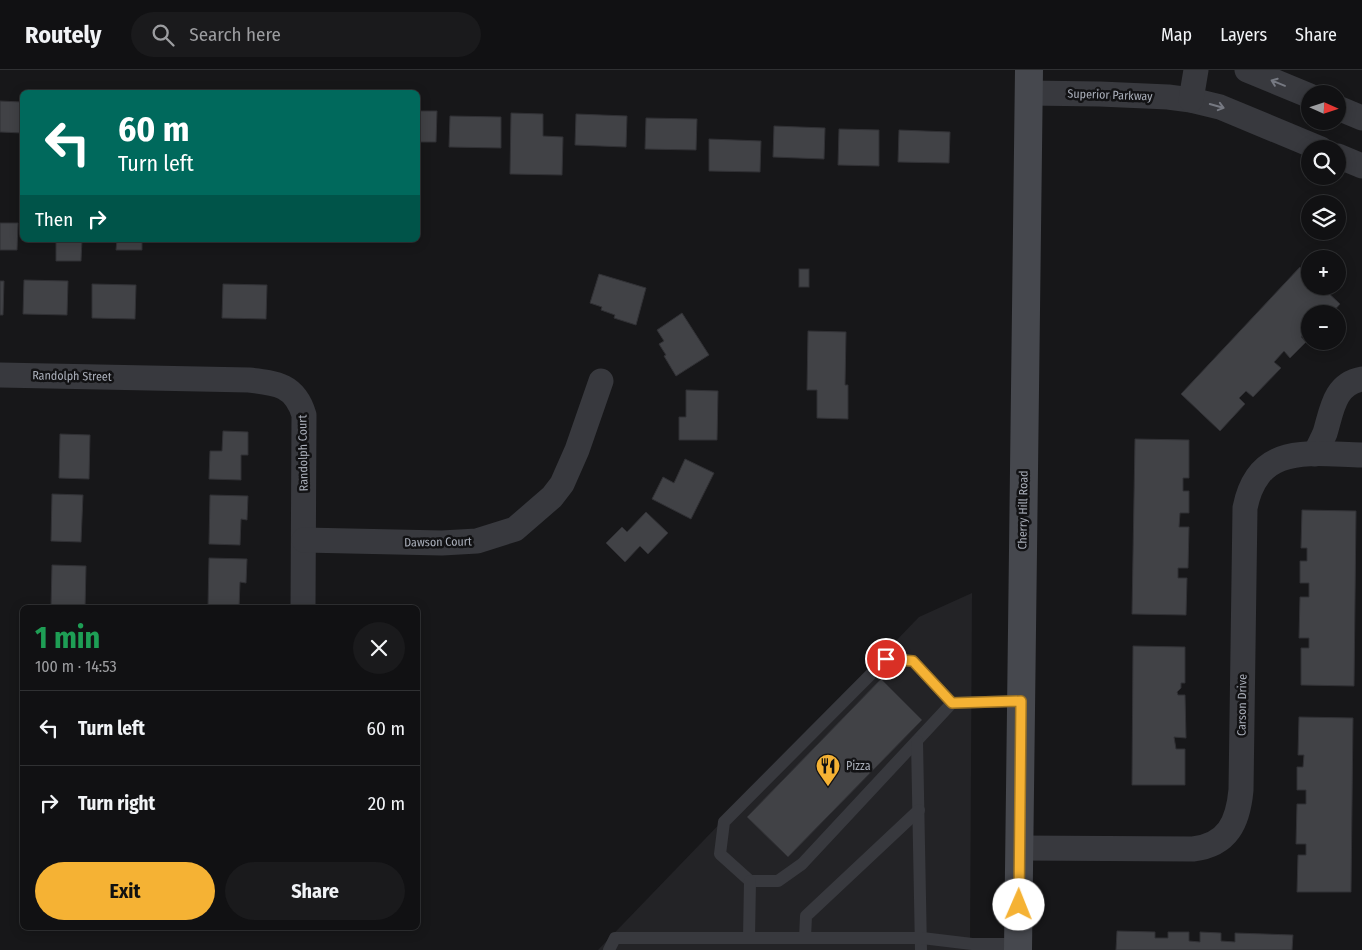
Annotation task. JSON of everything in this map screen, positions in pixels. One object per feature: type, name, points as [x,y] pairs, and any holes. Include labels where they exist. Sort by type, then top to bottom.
[{"type":"main road","name":"Cherry Hill Road","points":[[1018,947],[1029,81]]},
{"type":"street","points":[[1191,100],[1196,70]]},
{"type":"street","points":[[1247,70],[1301,92]]},
{"type":"street","name":"Superior Parkway","points":[[1029,81],[1119,94],[1191,100],[1220,107],[1301,141]]},
{"type":"street","points":[[1346,111],[1362,118]]},
{"type":"street","points":[[1346,159],[1362,166]]},
{"type":"street","name":"Randolph Street","points":[[0,375],[144,377]]},
{"type":"street","name":"Randolph Court","points":[[144,377],[250,380],[282,385],[291,391],[301,405],[304,415],[303,605]]},
{"type":"street","points":[[1315,454],[1325,433],[1333,403],[1339,393],[1348,384],[1362,379]]},
{"type":"street","name":"Dawson Court","points":[[304,540],[442,543],[477,541],[515,529],[552,497],[562,484],[577,450],[600,381]]},
{"type":"street","name":"Carson Drive","points":[[1020,848],[1205,848],[1218,842],[1230,829],[1237,813],[1241,790],[1245,508],[1252,483],[1261,470],[1276,460],[1294,455],[1362,455]]},
{"type":"lane","points":[[952,703],[913,661],[886,659],[724,822],[720,854],[750,881],[778,881],[802,864],[952,703],[1021,701]]},
{"type":"lane","points":[[917,741],[921,944]]},
{"type":"lane","points":[[805,938],[806,916],[919,810]]},
{"type":"lane","points":[[749,938],[750,881]]},
{"type":"lane","points":[[609,950],[615,938],[805,938],[1018,947]]},
{"type":"shaded area","points":[[972,593],[970,950],[598,950],[919,617]]},
{"type":"building","points":[[0,101],[20,102],[20,133],[0,132]]},
{"type":"building","points":[[420,111],[437,111],[436,142],[420,142]]},
{"type":"building","points":[[511,113],[543,114],[543,136],[563,137],[562,175],[510,174]]},
{"type":"building","points":[[576,114],[627,116],[626,147],[575,145]]},
{"type":"building","points":[[450,116],[501,117],[501,148],[449,147]]},
{"type":"building","points":[[646,118],[697,119],[696,150],[645,149]]},
{"type":"building","points":[[774,126],[825,128],[824,159],[773,157]]},
{"type":"building","points":[[839,129],[879,130],[879,166],[838,165]]},
{"type":"building","points":[[899,130],[950,132],[949,163],[898,162]]},
{"type":"building","points":[[709,139],[761,141],[760,172],[709,171]]},
{"type":"building","points":[[0,223],[18,223],[17,250],[0,250]]},
{"type":"building","points":[[56,242],[82,242],[81,261],[56,261]]},
{"type":"building","points":[[117,242],[142,242],[142,250],[116,250]]},
{"type":"building","points":[[1300,267],[1301,295],[1330,295],[1340,304],[1301,305],[1301,347],[1290,358],[1284,351],[1274,362],[1281,368],[1253,397],[1246,391],[1239,398],[1245,404],[1220,431],[1181,394]]},
{"type":"building","points":[[799,269],[809,269],[809,287],[799,287]]},
{"type":"building","points":[[599,274],[646,288],[636,325],[614,318],[615,315],[601,310],[602,307],[590,303]]},
{"type":"building","points":[[24,280],[68,281],[67,315],[23,314]]},
{"type":"building","points":[[0,281],[4,281],[3,315],[0,315]]},
{"type":"building","points":[[92,284],[136,285],[135,319],[92,318]]},
{"type":"building","points":[[223,284],[267,285],[266,319],[222,318]]},
{"type":"building","points":[[682,313],[709,355],[676,376],[659,344],[664,341],[657,330]]},
{"type":"building","points":[[808,331],[846,332],[845,385],[848,385],[848,419],[817,418],[817,390],[807,390]]},
{"type":"building","points":[[686,390],[718,391],[717,440],[679,440],[679,417],[686,417]]},
{"type":"building","points":[[223,431],[248,432],[248,455],[241,455],[241,480],[209,479],[210,451],[222,451]]},
{"type":"building","points":[[60,434],[90,435],[89,479],[59,478]]},
{"type":"building","points":[[1135,439],[1189,440],[1189,478],[1183,478],[1183,491],[1189,491],[1189,513],[1180,513],[1179,527],[1189,527],[1188,568],[1178,568],[1178,578],[1187,578],[1186,615],[1132,614]]},
{"type":"building","points":[[685,459],[714,473],[691,519],[652,499],[663,477],[674,483]]},
{"type":"building","points":[[52,494],[83,495],[81,542],[51,541]]},
{"type":"building","points":[[210,495],[248,496],[247,520],[241,519],[240,545],[209,544]]},
{"type":"building","points":[[1302,510],[1356,511],[1354,686],[1301,685],[1301,648],[1309,648],[1309,638],[1299,638],[1300,597],[1309,597],[1309,583],[1300,583],[1300,561],[1307,561],[1307,548],[1301,548]]},
{"type":"building","points":[[646,512],[668,533],[648,554],[640,546],[625,562],[606,543],[622,527],[627,532]]},
{"type":"building","points":[[209,558],[247,559],[246,583],[240,582],[239,605],[208,605]]},
{"type":"building","points":[[52,565],[86,566],[85,605],[51,605]]},
{"type":"building","points":[[1133,646],[1185,647],[1185,683],[1181,683],[1181,688],[1177,692],[1178,695],[1185,695],[1186,738],[1174,737],[1176,749],[1185,749],[1185,785],[1132,785]]},
{"type":"building","points":[[881,679],[922,720],[788,857],[747,817]]},
{"type":"building","points":[[1299,717],[1353,718],[1351,892],[1297,892],[1298,855],[1306,855],[1306,844],[1296,844],[1297,804],[1306,804],[1306,790],[1297,790],[1297,767],[1303,767],[1304,755],[1298,755]]},
{"type":"building","points":[[1117,931],[1155,932],[1155,938],[1168,938],[1168,932],[1189,932],[1189,941],[1200,942],[1200,932],[1221,933],[1221,941],[1235,942],[1235,933],[1293,935],[1292,950],[1116,950]]},
{"type":"place","name":"Pizza","points":[[828,787]]},
{"type":"route","points":[[886,659],[913,661],[952,703],[1021,701],[1019,905]]}]
